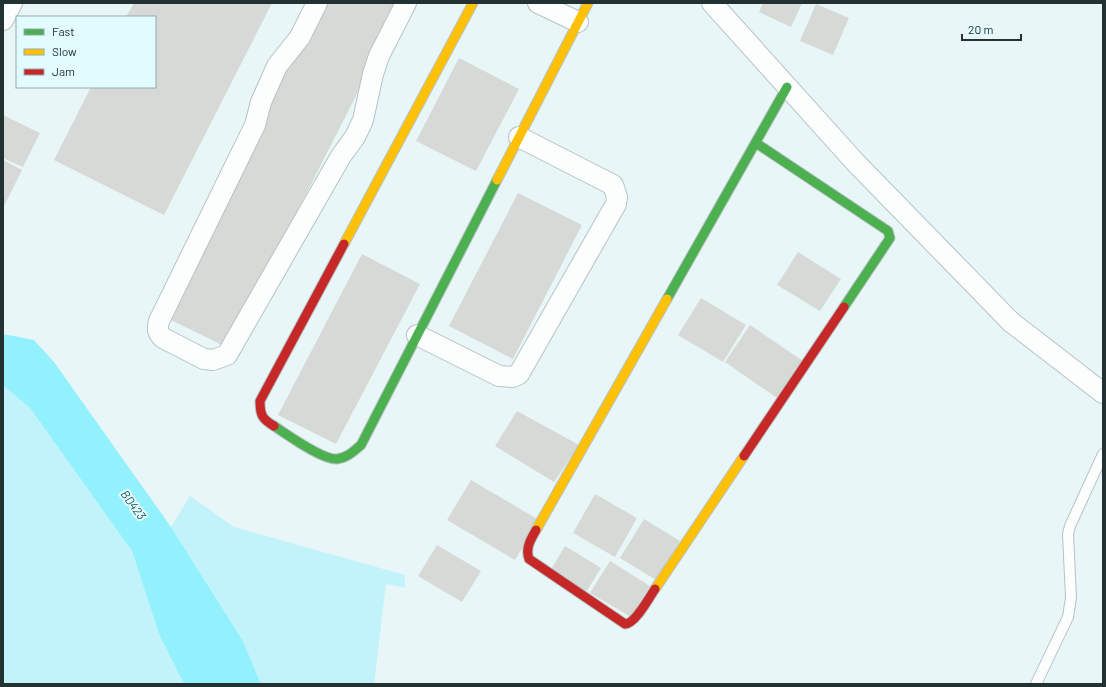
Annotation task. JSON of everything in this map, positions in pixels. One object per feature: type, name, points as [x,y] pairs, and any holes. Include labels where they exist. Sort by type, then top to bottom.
[{"type":"street","points":[[3,20],[12,3]]},
{"type":"street","points":[[317,3],[300,37],[277,66],[261,102],[255,125],[159,321],[157,329],[158,333],[163,338],[204,359],[213,360],[227,355],[341,156],[356,137],[363,120],[373,74],[379,56],[406,3]]},
{"type":"street","points":[[473,3],[260,401],[260,412],[266,421],[324,457],[337,459],[350,455],[361,445],[588,3]]},
{"type":"street","points":[[538,3],[578,22]]},
{"type":"street","points":[[712,3],[855,162],[1011,322],[1103,393]]},
{"type":"street","points":[[787,87],[528,544],[527,554],[530,558],[557,579],[625,624],[629,624],[634,620],[890,238],[890,234],[903,212]]},
{"type":"street","points":[[417,334],[500,376],[513,377],[519,374],[616,204],[617,197],[613,185],[519,137]]},
{"type":"street","points":[[756,143],[888,231],[890,234]]},
{"type":"lane","points":[[1036,684],[1068,617],[1071,598],[1068,534],[1070,526],[1103,454]]},
{"type":"shaded area","points":[[3,386],[30,408],[132,551],[159,634],[184,684],[3,684]]},
{"type":"shaded area","points":[[190,496],[234,527],[405,575],[405,588],[386,584],[374,684],[261,684],[243,641],[171,527]]},
{"type":"water","name":"BD423","points":[[3,334],[34,340],[54,362],[171,527],[243,641],[261,684],[184,684],[159,634],[132,551],[30,408],[3,386]]},
{"type":"building","points":[[134,3],[272,3],[164,215],[54,160],[90,88],[156,88],[156,16],[127,16]]},
{"type":"building","points":[[317,3],[403,3],[228,348],[159,314]]},
{"type":"building","points":[[763,3],[802,3],[791,27],[759,12]]},
{"type":"building","points":[[816,4],[849,18],[833,55],[800,41]]},
{"type":"building","points":[[459,58],[519,89],[476,171],[416,141]]},
{"type":"building","points":[[3,115],[40,133],[23,167],[3,158]]},
{"type":"building","points":[[3,160],[22,170],[3,208]]},
{"type":"building","points":[[518,193],[582,225],[513,359],[449,326]]},
{"type":"building","points":[[798,252],[841,279],[820,311],[777,285]]},
{"type":"building","points":[[362,254],[420,284],[336,444],[278,415]]},
{"type":"building","points":[[701,298],[746,325],[723,362],[678,335]]},
{"type":"building","points":[[750,325],[806,363],[780,400],[725,362]]},
{"type":"building","points":[[517,411],[579,445],[554,482],[495,446]]},
{"type":"building","points":[[471,480],[539,520],[515,560],[447,520]]},
{"type":"building","points":[[595,494],[637,518],[615,557],[573,533]]},
{"type":"building","points":[[644,519],[680,541],[656,580],[620,558]]},
{"type":"building","points":[[437,545],[481,571],[462,602],[418,576]]},
{"type":"building","points":[[565,546],[601,568],[586,592],[550,571]]},
{"type":"building","points":[[610,561],[650,586],[631,617],[590,593]]},
{"type":"traffic: fast","points":[[667,299],[787,87]]},
{"type":"traffic: fast","points":[[756,143],[888,231],[890,238],[844,307]]},
{"type":"traffic: fast","points":[[274,426],[305,446],[323,456],[331,458],[337,459],[344,457],[361,445],[497,180]]},
{"type":"traffic: slow","points":[[344,244],[473,3]]},
{"type":"traffic: slow","points":[[497,180],[588,3]]},
{"type":"traffic: slow","points":[[536,530],[667,299]]},
{"type":"traffic: slow","points":[[655,589],[744,456]]},
{"type":"traffic: jam","points":[[274,426],[262,416],[260,401],[344,244]]},
{"type":"traffic: jam","points":[[744,456],[844,307]]},
{"type":"traffic: jam","points":[[536,530],[528,547],[529,559],[625,624],[633,620],[646,604],[655,589]]}]
